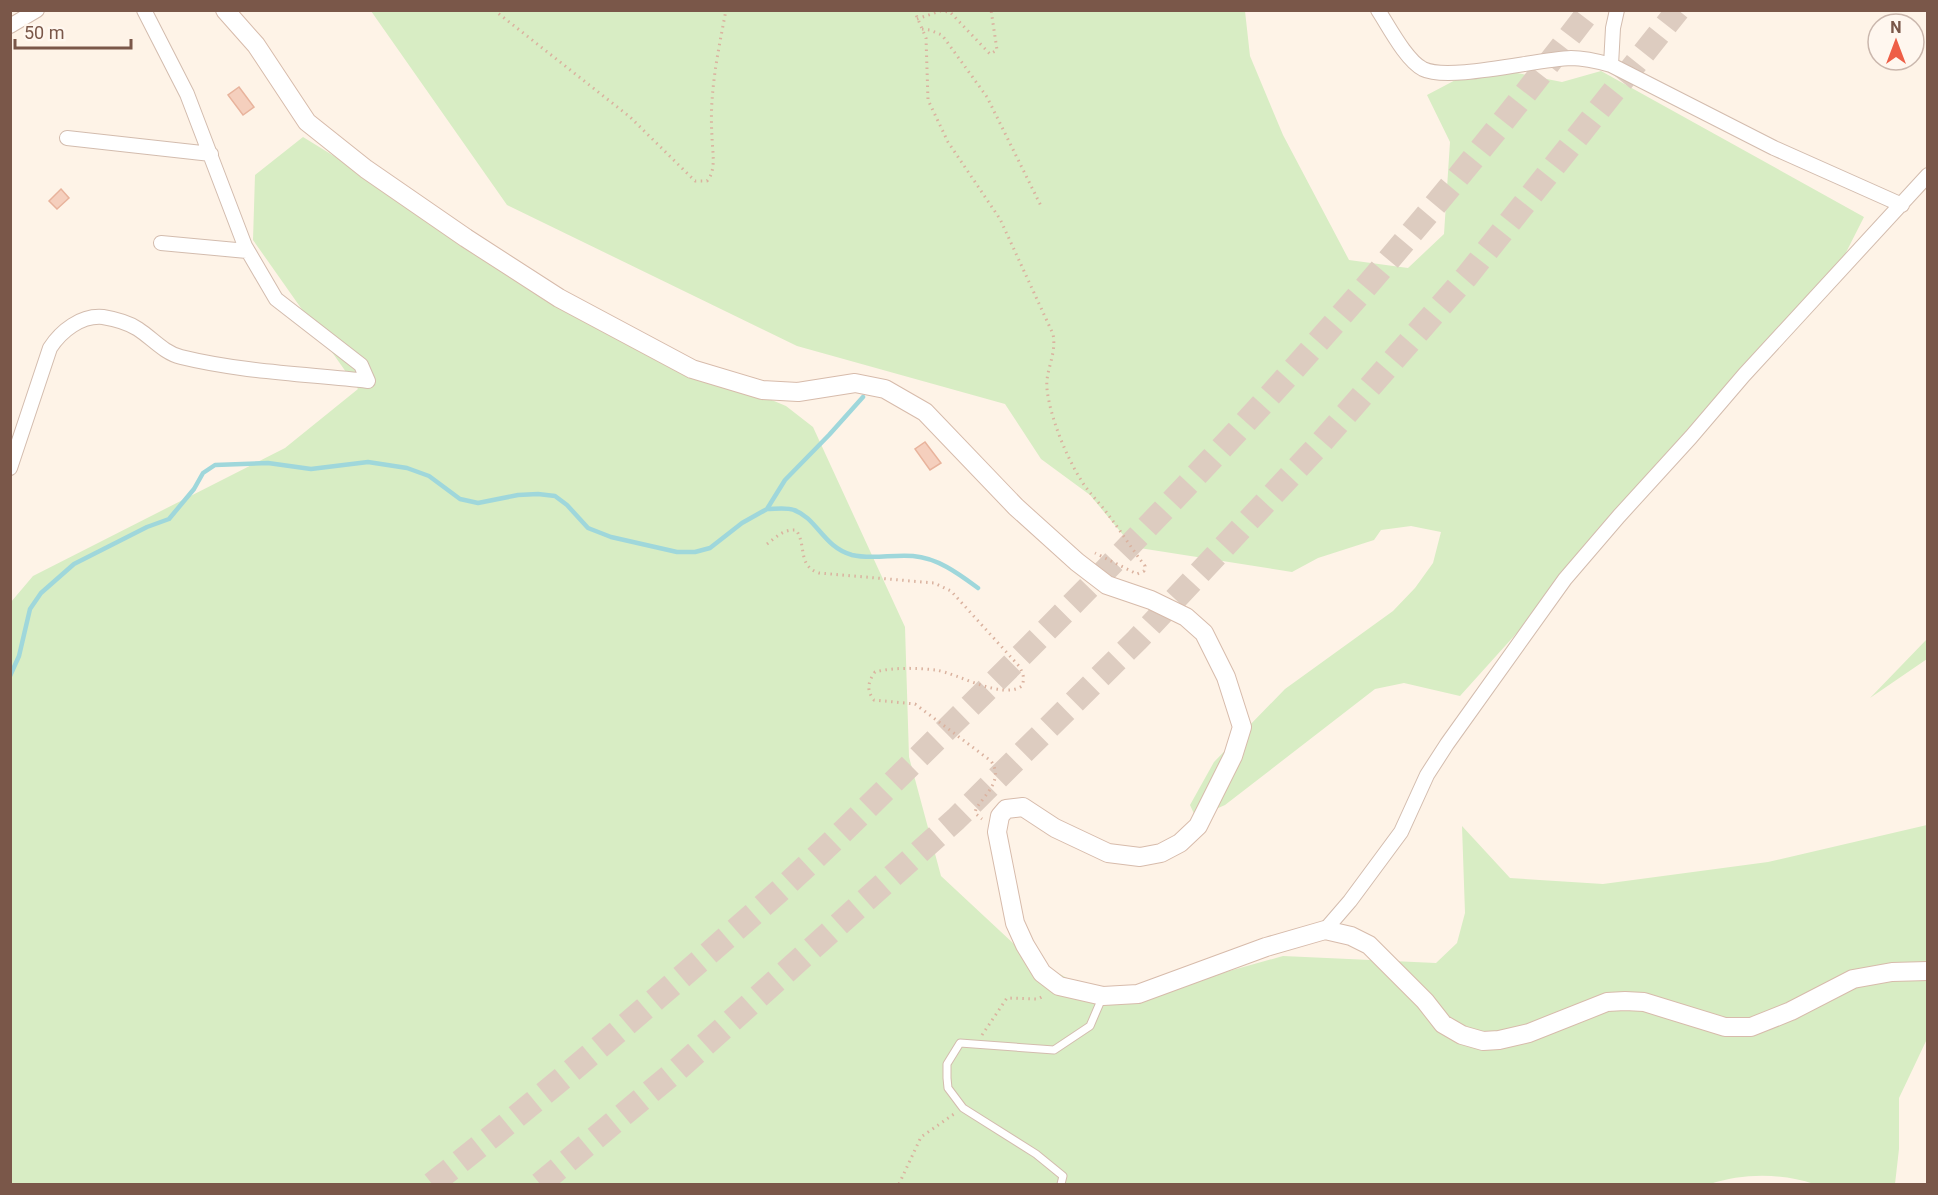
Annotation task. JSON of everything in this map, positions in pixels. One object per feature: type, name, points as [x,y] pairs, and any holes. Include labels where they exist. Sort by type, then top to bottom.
[{"type":"street","points":[[10,26],[37,10]]},
{"type":"street","points":[[10,468],[50,348],[56,339],[71,326],[91,318],[103,317],[137,329],[158,345],[178,356],[244,369],[368,381],[361,364],[276,299],[247,251],[187,94],[144,10]]},
{"type":"street","points":[[225,10],[256,45],[307,122],[366,169],[559,298],[692,369],[762,390],[798,392],[855,383],[885,389],[925,412],[1016,507],[1077,562],[1107,585],[1151,600],[1186,617],[1204,633],[1226,677],[1242,726],[1233,756],[1198,826],[1186,838],[1161,853],[1140,857],[1108,853],[1055,828],[1023,807],[1006,809],[999,816],[997,832],[1015,923],[1024,945],[1042,973],[1059,986],[1103,996],[1138,994],[1266,947],[1325,930],[1351,936],[1370,945],[1425,1001],[1443,1024],[1462,1035],[1483,1041],[1529,1033],[1607,1002],[1625,1001],[1644,1002],[1725,1027],[1751,1028],[1791,1011],[1853,979],[1892,972],[1928,971]]},
{"type":"street","points":[[1378,10],[1412,60],[1424,69],[1455,73],[1569,58],[1591,59],[1611,65],[1774,148],[1902,205]]},
{"type":"street","points":[[1611,65],[1613,28],[1617,10]]},
{"type":"street","points":[[67,138],[211,154]]},
{"type":"street","points":[[1325,930],[1350,902],[1401,832],[1427,776],[1442,752],[1565,579],[1744,375],[1928,175]]},
{"type":"street","points":[[161,243],[247,251]]},
{"type":"lane","points":[[1061,1185],[1063,1176],[1036,1154],[963,1108],[948,1088],[947,1064],[960,1043],[1054,1050],[1090,1026],[1103,996]]},
{"type":"path","points":[[494,10],[630,117],[695,181],[707,181],[712,175],[711,99],[726,10]]},
{"type":"path","points":[[914,10],[926,38],[928,100],[948,142],[1000,219],[1053,334],[1055,346],[1047,388],[1053,416],[1066,451],[1081,480],[1108,513],[1144,566],[1144,571],[1137,574],[1091,551]]},
{"type":"path","points":[[917,19],[940,11],[950,12],[990,54],[997,50],[991,10]]},
{"type":"path","points":[[922,29],[942,35],[987,97],[1041,206]]},
{"type":"path","points":[[767,544],[783,532],[796,530],[801,537],[806,565],[810,570],[819,573],[941,585],[951,591],[1019,666],[1024,675],[1024,681],[1022,686],[1012,691],[986,686],[937,670],[909,669],[886,669],[875,672],[868,688],[874,700],[915,704],[991,761],[995,767],[994,784],[982,799],[975,813],[997,832]]},
{"type":"path","points":[[977,1043],[1007,998],[1038,999],[1059,986]]},
{"type":"path","points":[[899,1185],[921,1137],[963,1108]]},
{"type":"green space","points":[[371,11],[1245,11],[1250,56],[1283,135],[1349,260],[1408,268],[1444,234],[1450,142],[1427,95],[1482,66],[1562,82],[1601,71],[1864,217],[1829,286],[1460,696],[1404,683],[1375,689],[1225,805],[1196,818],[1190,805],[1214,762],[1285,689],[1393,611],[1415,588],[1433,563],[1441,532],[1411,526],[1381,530],[1374,540],[1318,558],[1292,572],[1133,547],[1090,495],[1041,459],[1005,404],[797,346],[507,205]]},
{"type":"green space","points":[[303,137],[641,345],[786,406],[813,427],[905,627],[909,757],[941,876],[1028,957],[1082,986],[1140,996],[1283,956],[1436,963],[1457,943],[1465,913],[1462,826],[1510,878],[1603,884],[1768,862],[1927,825],[1927,1039],[1899,1098],[1899,1149],[1895,1184],[1814,1184],[1775,1176],[1749,1176],[1710,1184],[11,1184],[11,602],[33,576],[285,448],[358,389],[253,240],[255,175]]},
{"type":"green space","points":[[1927,639],[1927,659],[1870,698]]},
{"type":"building","points":[[239,87],[254,107],[243,115],[228,95]]},
{"type":"building","points":[[61,189],[69,198],[57,209],[49,201]]},
{"type":"building","points":[[925,442],[941,463],[930,470],[915,449]]},
{"type":"waterway","points":[[10,676],[19,656],[30,609],[41,593],[74,564],[147,527],[169,519],[194,489],[203,473],[215,465],[268,463],[311,469],[368,462],[407,468],[429,476],[460,499],[478,503],[518,495],[555,496],[567,505],[588,528],[611,537],[677,552],[695,552],[710,548],[742,523],[767,509],[785,480],[863,397]]},
{"type":"waterway","points":[[767,509],[788,509],[802,514],[834,546],[852,555],[922,557],[948,568],[978,588]]},
{"type":"tunnel","points":[[432,1184],[605,1042],[775,895],[865,810],[1072,605],[1244,424],[1354,300],[1478,153],[1590,10]]},
{"type":"tunnel","points":[[540,1184],[678,1069],[956,819],[1137,640],[1319,445],[1467,276],[1678,10]]}]
